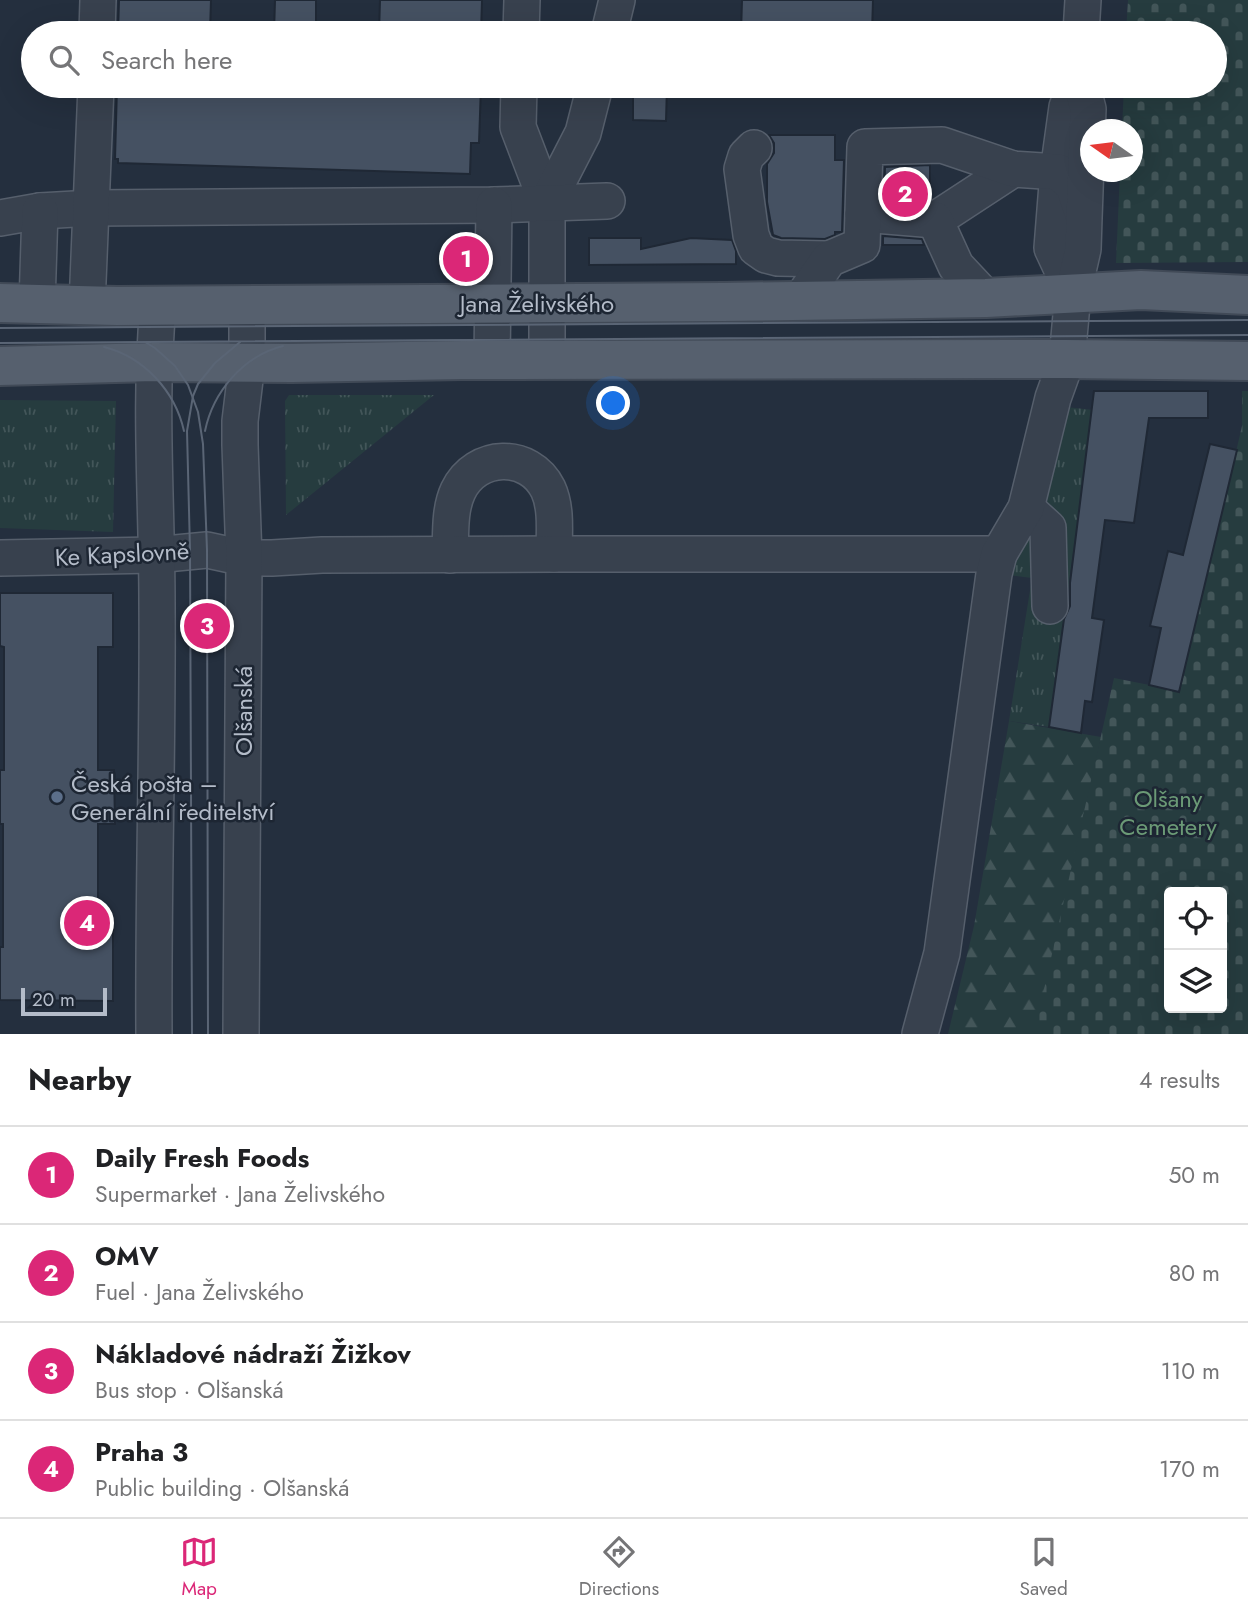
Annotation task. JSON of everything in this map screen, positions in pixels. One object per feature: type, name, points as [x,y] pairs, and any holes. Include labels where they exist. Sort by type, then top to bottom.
[{"type":"main road","name":"Jana Želivského","points":[[0,303],[158,306],[800,301],[986,298],[1141,290],[1248,295]]},
{"type":"main road","points":[[0,366],[154,362],[1067,359],[1248,361]]},
{"type":"street","points":[[97,21],[98,0]]},
{"type":"street","points":[[521,21],[522,0]]},
{"type":"street","points":[[612,21],[617,0]]},
{"type":"street","points":[[1082,21],[1083,0]]},
{"type":"street","points":[[87,306],[96,98]]},
{"type":"street","points":[[519,98],[518,127],[547,203],[547,362]]},
{"type":"street","points":[[547,203],[583,133],[593,98]]},
{"type":"street","points":[[1070,98],[1058,172],[1052,248],[1073,293]]},
{"type":"street","points":[[920,1034],[942,953],[994,574],[999,554],[1026,508],[1053,398],[1067,359],[1073,293],[1083,249],[1088,109],[1085,98]]},
{"type":"street","points":[[754,148],[746,156],[742,169],[751,235],[756,248],[766,255],[778,258],[829,259],[862,245],[863,214],[850,147],[942,145],[1013,169],[1058,172],[1073,185],[1084,218]]},
{"type":"street","points":[[863,214],[935,220],[1013,169]]},
{"type":"street","points":[[0,218],[40,211],[92,208],[494,205],[607,201]]},
{"type":"street","points":[[492,361],[494,205]]},
{"type":"street","points":[[37,304],[40,211]]},
{"type":"street","points":[[935,220],[956,267],[986,298]]},
{"type":"street","points":[[800,301],[829,259]]},
{"type":"street","name":"Olšanská","points":[[241,1034],[244,558],[240,421],[247,363],[247,304]]},
{"type":"street","points":[[154,1034],[158,601],[155,555],[154,362],[158,306]]},
{"type":"street","points":[[554,554],[553,509],[549,491],[539,476],[511,461],[496,460],[483,465],[469,476],[458,491],[452,512],[450,555],[554,554],[762,564],[999,554]]},
{"type":"street","points":[[1026,508],[1048,528],[1050,606]]},
{"type":"street","name":"Ke Kapslovně","points":[[0,558],[155,555],[190,550],[207,550],[244,558],[450,555]]},
{"type":"green space","points":[[1128,0],[1248,0],[1248,262],[1116,263],[1120,182],[1143,182],[1143,119],[1122,119],[1123,98],[1227,98],[1227,21],[1127,21]]},
{"type":"green space","name":"Olšany Cemetery","points":[[1242,391],[1248,391],[1248,1034],[1034,1034],[1114,678],[1180,691],[1242,426]]},
{"type":"green space","points":[[289,395],[434,395],[286,515],[285,401]]},
{"type":"green space","points":[[0,400],[116,401],[113,532],[0,528]]},
{"type":"green space","points":[[1066,407],[1093,410],[1049,727],[1009,721],[1032,578],[1009,575],[1026,544]]},
{"type":"green space","points":[[1009,721],[1101,737],[1035,1034],[948,1034],[974,926]]},
{"type":"building","points":[[119,0],[211,0],[210,21],[118,21]]},
{"type":"building","points":[[275,0],[316,0],[316,21],[274,21]]},
{"type":"building","points":[[380,0],[482,0],[481,21],[379,21]]},
{"type":"building","points":[[742,0],[873,0],[872,21],[741,21]]},
{"type":"building","points":[[117,98],[481,98],[479,143],[471,143],[470,174],[118,163],[118,159],[115,159]]},
{"type":"building","points":[[633,98],[667,98],[666,121],[633,120]]},
{"type":"building","points":[[769,135],[835,135],[835,160],[844,160],[842,232],[835,232],[835,235],[825,239],[781,238],[773,235],[767,202],[767,164],[774,153],[774,143]]},
{"type":"building","points":[[930,165],[930,199],[884,196],[885,167]]},
{"type":"building","points":[[883,236],[922,239],[924,245],[883,245]]},
{"type":"building","points":[[589,238],[641,238],[641,249],[691,238],[732,240],[736,251],[736,264],[589,265]]},
{"type":"building","points":[[1094,391],[1208,391],[1208,418],[1149,418],[1134,523],[1105,520],[1092,618],[1104,620],[1092,702],[1085,701],[1081,733],[1049,727],[1064,619],[1070,606],[1070,583]]},
{"type":"building","points":[[1210,444],[1237,450],[1179,692],[1149,685],[1161,628],[1150,626],[1168,551],[1183,555]]},
{"type":"building","name":"Česká pošta – Generální ředitelství","points":[[0,593],[113,593],[113,647],[98,647],[98,770],[114,770],[115,824],[98,824],[98,930],[113,930],[113,1001],[0,1000],[3,824],[0,824],[0,770],[4,770],[4,647],[0,646]]},
{"type":"tram line","points":[[0,328],[1248,320]]},
{"type":"tram line","points":[[0,343],[1248,335]]},
{"type":"tram line","points":[[145,342],[175,366],[188,385],[198,412],[203,444],[207,550],[208,1034]]},
{"type":"tram line","points":[[192,1034],[187,431],[193,396],[198,384],[215,363],[240,342]]},
{"type":"tram line","points":[[205,431],[215,403],[232,378],[255,358],[283,346]]},
{"type":"tram line","points":[[104,347],[132,359],[156,378],[173,402],[184,431]]},
{"type":"place","name":"OMV","points":[[905,194]]},
{"type":"place","name":"Daily Fresh Foods","points":[[466,259]]},
{"type":"place","name":"Nákladové nádraží Žižkov","points":[[207,626]]},
{"type":"place","name":"Česká pošta – Generální ředitelství","points":[[57,797]]},
{"type":"place","name":"Praha 3","points":[[87,923]]}]
